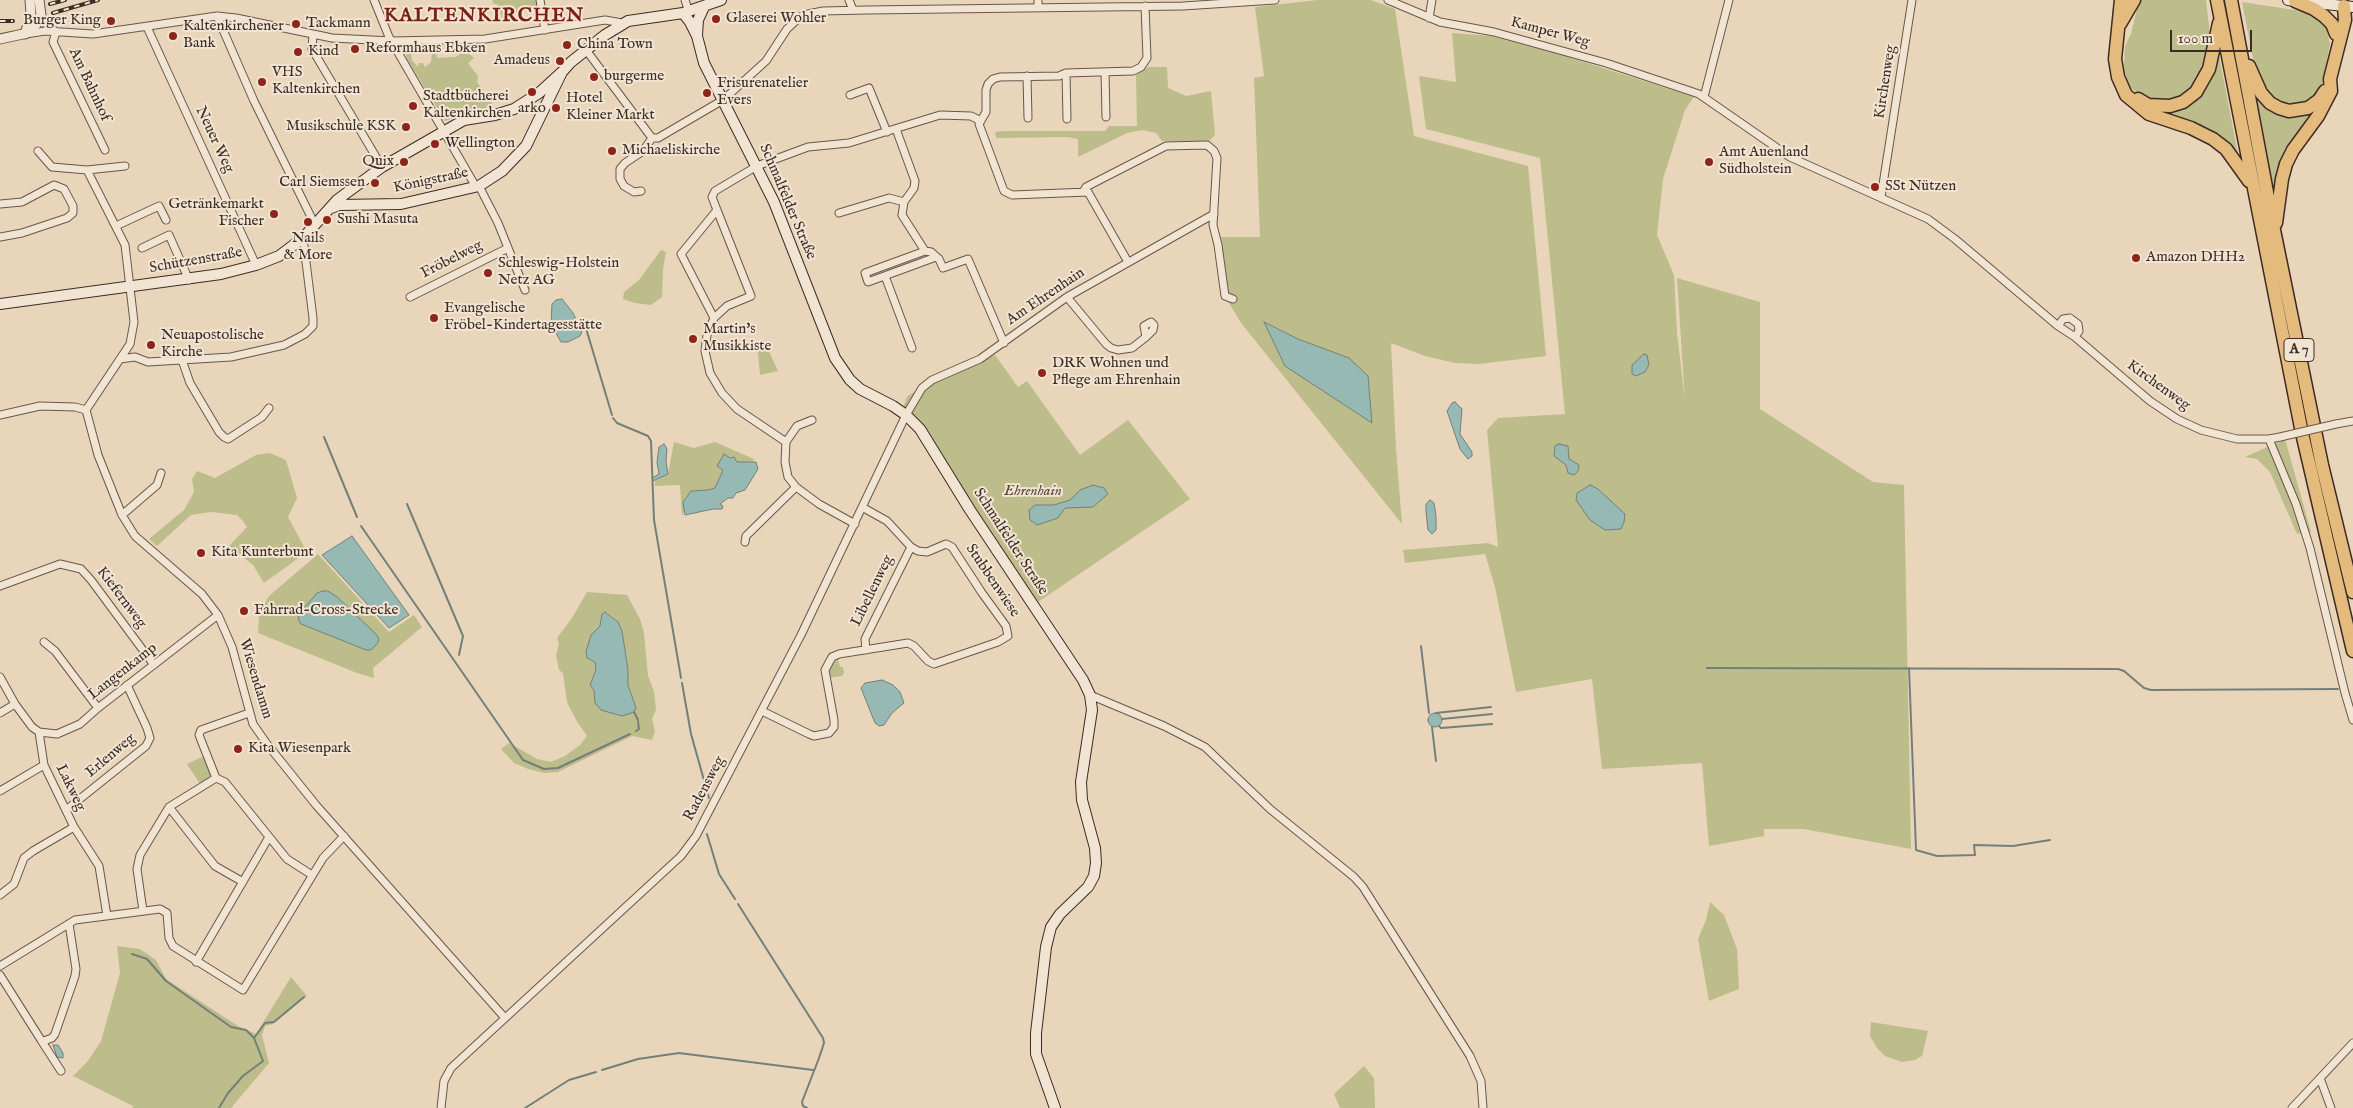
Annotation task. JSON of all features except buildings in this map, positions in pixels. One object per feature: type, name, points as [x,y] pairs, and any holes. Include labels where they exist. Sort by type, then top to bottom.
[{"type":"highway","points":[[2119,26],[2134,0]]},
{"type":"highway","name":"A 7","points":[[2217,0],[2252,185],[2310,468],[2353,651]]},
{"type":"highway","name":"A 7","points":[[2231,0],[2275,235],[2322,465],[2353,592]]},
{"type":"highway","points":[[2291,0],[2314,8],[2332,24],[2339,34]]},
{"type":"highway","points":[[2122,1],[2115,59],[2118,77],[2126,95],[2143,110],[2165,120],[2191,128],[2219,143],[2252,185]]},
{"type":"highway","points":[[2275,235],[2282,179],[2286,164],[2293,150],[2325,104],[2330,91],[2330,80],[2339,34],[2339,16],[2348,7]]},
{"type":"highway","points":[[2123,86],[2137,99],[2148,105],[2170,106],[2190,98],[2201,86],[2209,69],[2220,17]]},
{"type":"highway","points":[[2234,17],[2254,80],[2270,103],[2289,111],[2308,108],[2319,100],[2330,80]]},
{"type":"highway","points":[[2339,34],[2353,21]]},
{"type":"main road","points":[[622,23],[639,18],[686,13],[721,0]]},
{"type":"main road","points":[[2291,0],[2348,7]]},
{"type":"main road","name":"Schmalfelder Straße","points":[[697,36],[698,20],[704,7]]},
{"type":"main road","name":"Schmalfelder Straße","points":[[686,13],[697,36],[704,63],[758,166],[774,202],[835,358],[850,380],[860,389],[906,415],[920,429],[970,510],[1083,680],[1090,695],[1092,710],[1081,782],[1082,800],[1095,848],[1096,863],[1094,876],[1088,887],[1060,914],[1052,927],[1046,947],[1036,1033],[1036,1054],[1055,1108]]},
{"type":"main road","name":"Königstraße","points":[[328,210],[345,200],[401,204],[478,187],[502,172],[526,146],[562,72],[586,50],[622,23]]},
{"type":"main road","points":[[345,200],[382,167],[444,130],[464,120],[504,113],[535,96],[562,72]]},
{"type":"main road","points":[[535,96],[546,98],[548,102]]},
{"type":"main road","name":"Schützenstraße","points":[[0,304],[188,280],[256,265],[279,256],[304,238],[328,210]]},
{"type":"street","name":"Am Bahnhof","points":[[30,0],[36,15],[47,29]]},
{"type":"street","name":"Am Bahnhof","points":[[39,0],[36,15],[37,26],[56,32],[94,34],[217,16],[236,18],[332,38],[392,41],[485,39],[605,20],[622,23]]},
{"type":"street","points":[[374,0],[392,41],[498,223],[506,249],[525,290]]},
{"type":"street","points":[[540,0],[545,30]]},
{"type":"street","points":[[685,0],[686,13]]},
{"type":"street","points":[[849,0],[853,10]]},
{"type":"street","points":[[970,0],[970,10]]},
{"type":"street","points":[[1038,0],[1038,8]]},
{"type":"street","points":[[652,138],[658,138],[723,100],[766,61],[784,32],[800,17],[808,14],[853,10],[970,10],[1145,6],[1276,0]]},
{"type":"street","name":"Kamper Weg","points":[[1388,0],[1430,18],[1453,25],[1494,32],[1606,63],[1704,97]]},
{"type":"street","points":[[1430,18],[1432,0]]},
{"type":"street","points":[[1704,97],[1729,0]]},
{"type":"street","name":"Kirchenweg","points":[[1881,197],[1912,0]]},
{"type":"street","points":[[1128,262],[1088,192],[1012,195],[1004,190],[979,124],[986,112],[986,90],[988,84],[1000,77],[1059,76],[1066,73],[1133,71],[1145,63],[1147,58],[1145,6]]},
{"type":"street","points":[[793,24],[832,12]]},
{"type":"street","name":"Am Bahnhof","points":[[25,32],[36,15]]},
{"type":"street","points":[[217,16],[250,93],[315,225]]},
{"type":"street","points":[[0,39],[25,32],[37,26]]},
{"type":"street","name":"Neuer Weg","points":[[147,27],[256,265]]},
{"type":"street","points":[[25,32],[29,35],[47,29]]},
{"type":"street","name":"Am Bahnhof","points":[[56,32],[53,42],[105,150]]},
{"type":"street","points":[[313,34],[312,49],[382,167]]},
{"type":"street","points":[[586,50],[652,138]]},
{"type":"street","points":[[1105,72],[1106,117]]},
{"type":"street","points":[[1066,73],[1066,119]]},
{"type":"street","points":[[1028,76],[1028,118]]},
{"type":"street","points":[[850,95],[869,88],[887,132]]},
{"type":"street","name":"Kirchenweg","points":[[1704,97],[1790,157],[1918,214],[1940,227],[2150,401],[2177,419],[2201,430],[2237,439],[2269,439],[2353,421]]},
{"type":"street","points":[[786,442],[737,409],[722,393],[710,373],[705,351],[707,335],[714,318],[727,306],[751,296],[716,210],[712,197],[715,191],[758,166],[808,147],[848,144],[947,114],[971,116],[981,121]]},
{"type":"street","points":[[896,129],[914,181],[914,188],[904,202],[902,215],[925,251],[939,259],[943,268],[968,259],[1004,343]]},
{"type":"street","points":[[641,191],[634,192],[624,186],[620,179],[620,169],[625,163],[643,151],[652,138]]},
{"type":"street","points":[[1083,192],[1086,187],[1166,146],[1207,146],[1214,151],[1217,158],[1213,225],[1218,245],[1225,296],[1233,299]]},
{"type":"street","points":[[38,151],[52,167],[87,170],[125,166]]},
{"type":"street","points":[[0,415],[40,406],[76,407],[86,410],[130,344],[134,322],[125,245],[87,170]]},
{"type":"street","points":[[0,204],[22,202],[44,189],[57,186],[64,189],[73,206],[73,213],[67,218],[22,233],[0,237]]},
{"type":"street","points":[[839,213],[889,198],[904,202]]},
{"type":"street","points":[[116,226],[159,206],[166,220]]},
{"type":"street","points":[[714,318],[681,254],[716,210]]},
{"type":"street","name":"Am Ehrenhain","points":[[906,415],[922,388],[932,380],[980,359],[1067,297],[1214,214]]},
{"type":"street","points":[[142,248],[169,235],[188,280]]},
{"type":"street","points":[[120,359],[135,357],[148,362],[231,357],[256,353],[284,345],[305,334],[313,326],[304,238]]},
{"type":"street","name":"Fröbelweg","points":[[410,297],[506,249]]},
{"type":"street","points":[[925,251],[865,273],[868,282],[936,257]]},
{"type":"street","points":[[885,276],[912,348]]},
{"type":"street","points":[[1067,297],[1111,348],[1118,350],[1132,348],[1146,337]]},
{"type":"street","points":[[2058,326],[2063,319],[2073,319],[2079,328],[2075,337]]},
{"type":"street","points":[[130,344],[135,357]]},
{"type":"street","points":[[182,360],[190,383],[219,432],[224,437],[228,439],[262,417],[269,408]]},
{"type":"street","name":"Wiesendamm","points":[[86,410],[98,455],[122,515],[135,536],[202,594],[218,615],[232,648],[253,724],[267,744],[344,836],[505,1018]]},
{"type":"street","name":"Radensweg","points":[[441,1108],[444,1081],[451,1068],[681,856],[696,836],[762,711],[906,415]]},
{"type":"street","points":[[812,420],[797,426],[786,442],[788,477],[796,487],[819,504],[854,524]]},
{"type":"street","points":[[2269,439],[2296,504],[2310,548],[2344,693],[2353,720]]},
{"type":"street","points":[[122,515],[157,485],[161,473]]},
{"type":"street","points":[[744,542],[746,536],[796,487]]},
{"type":"street","points":[[862,507],[887,521],[911,547]]},
{"type":"street","name":"Stubbenwiese","points":[[762,711],[814,736],[829,733],[834,727],[834,720],[825,676],[827,664],[832,657],[839,654],[908,644],[914,646],[928,661],[934,664],[998,642],[1008,636],[1006,626],[952,547],[946,544],[927,552],[918,552],[911,547]]},
{"type":"street","name":"Libellenweg","points":[[866,650],[866,639],[911,547]]},
{"type":"street","name":"Kiefernweg","points":[[0,586],[60,564],[81,569],[154,665]]},
{"type":"street","name":"Langenkamp","points":[[39,732],[57,734],[70,730],[80,724],[126,685],[218,615]]},
{"type":"street","points":[[44,642],[56,651],[98,708]]},
{"type":"street","points":[[0,677],[15,704],[32,727],[39,732]]},
{"type":"street","name":"Erlenweg","points":[[66,810],[146,746],[150,738],[126,685]]},
{"type":"street","points":[[1090,695],[1164,726],[1205,747],[1270,809],[1354,877],[1363,888],[1470,1056],[1481,1081],[1483,1108]]},
{"type":"street","points":[[0,713],[15,704]]},
{"type":"street","points":[[249,713],[201,730],[199,735],[216,778],[225,782],[291,863],[312,875]]},
{"type":"street","name":"Lakweg","points":[[39,732],[44,765],[74,827],[99,866],[107,916]]},
{"type":"street","points":[[0,791],[44,765]]},
{"type":"street","points":[[143,911],[137,869],[140,855],[169,807],[216,778]]},
{"type":"street","points":[[169,807],[215,866],[243,882]]},
{"type":"street","points":[[0,895],[14,884],[24,858],[74,827]]},
{"type":"street","points":[[0,966],[75,920],[164,910],[167,913],[169,938],[173,946],[243,990],[323,858],[344,836]]},
{"type":"street","points":[[196,962],[269,837]]},
{"type":"street","points":[[41,1040],[48,1040],[55,1034],[75,976],[76,969],[69,924]]},
{"type":"street","points":[[0,975],[61,1071]]},
{"type":"street","points":[[2292,1108],[2353,1043]]},
{"type":"street","points":[[2320,1078],[2331,1108]]},
{"type":"green space","points":[[492,0],[537,0],[539,9],[513,13],[514,19],[503,21],[497,4],[494,4]]},
{"type":"green space","points":[[1318,0],[1371,0],[1395,9],[1414,136],[1528,166],[1546,356],[1479,364],[1455,363],[1425,356],[1391,343],[1402,524],[1241,323],[1226,298],[1221,237],[1260,237],[1254,78],[1264,76],[1255,7]],"holes":[[[1265,322],[1298,339],[1285,366]]]},
{"type":"green space","points":[[2139,0],[2206,0],[2211,44],[2200,80],[2183,99],[2155,102],[2143,98],[2132,89],[2127,81],[2124,67],[2125,46],[2131,34]]},
{"type":"green space","points":[[2242,2],[2301,11],[2315,17],[2326,26],[2330,44],[2323,81],[2320,90],[2306,104],[2291,107],[2270,97],[2257,79]]},
{"type":"green space","points":[[1452,33],[1491,36],[1565,56],[1694,97],[1685,110],[1663,179],[1657,235],[1674,275],[1677,333],[1685,401],[1677,278],[1760,302],[1760,409],[1873,482],[1904,485],[1911,849],[1804,829],[1764,829],[1764,836],[1709,846],[1702,763],[1602,769],[1592,679],[1516,692],[1495,587],[1485,554],[1405,563],[1403,550],[1488,543],[1498,547],[1487,430],[1498,418],[1565,414],[1540,158],[1426,129],[1419,76],[1456,82]]},
{"type":"green space","points":[[465,50],[474,58],[468,63],[478,76],[477,82],[492,103],[493,110],[474,111],[445,121],[407,59],[406,53],[411,54],[412,60],[418,67],[419,63],[423,63],[425,67],[431,62],[432,53],[436,53],[437,58],[456,57]]},
{"type":"green space","points":[[2218,50],[2239,159],[2148,108],[2184,106]]},
{"type":"green space","points":[[1148,67],[1167,67],[1168,88],[1186,96],[1211,91],[1215,135],[1208,142],[1162,141],[1156,133],[1142,130],[1127,133],[1078,157],[1078,139],[1067,137],[996,138],[995,132],[1004,131],[1105,131],[1109,126],[1137,126],[1136,75]]},
{"type":"green space","points":[[2256,94],[2267,105],[2319,106],[2276,201]]},
{"type":"green space","points":[[661,250],[666,252],[662,297],[651,305],[623,299],[624,292],[639,280]]},
{"type":"green space","points":[[764,340],[778,371],[760,375],[757,343]]},
{"type":"green space","name":"Ehrenhain","points":[[995,355],[1018,387],[1027,381],[1080,455],[1128,420],[1190,499],[1038,602],[1020,582],[903,408],[907,397],[918,389]]},
{"type":"green space","points":[[2285,439],[2311,532],[2297,534],[2270,472],[2257,459],[2245,457]]},
{"type":"green space","points":[[674,442],[694,448],[715,442],[754,459],[752,463],[737,462],[730,458],[722,460],[718,466],[723,470],[715,488],[691,491],[685,498],[685,510],[682,516],[680,485],[655,486],[655,481],[668,474]]},
{"type":"green space","points":[[270,453],[286,460],[297,498],[288,517],[307,552],[264,583],[253,565],[229,546],[247,527],[237,515],[211,512],[191,515],[157,546],[149,539],[184,510],[194,492],[192,479],[197,471],[215,478],[256,455]]},
{"type":"green space","points":[[318,554],[389,632],[414,615],[422,627],[373,668],[374,678],[258,633],[259,614],[269,596]]},
{"type":"green space","points":[[587,592],[627,595],[640,619],[644,633],[648,676],[654,691],[656,710],[652,719],[655,731],[652,740],[632,736],[558,772],[545,773],[514,763],[501,749],[509,743],[537,759],[551,762],[565,756],[580,745],[587,736],[567,702],[563,673],[559,670],[556,655],[559,644],[557,638],[572,618]],"holes":[[[605,612],[613,617],[622,631],[628,670],[628,685],[632,699],[618,716],[595,703],[595,662],[587,658],[591,635],[600,626],[602,614]]]},
{"type":"green space","points":[[838,659],[844,673],[842,676],[828,678],[829,666]]},
{"type":"green space","points":[[204,756],[213,777],[200,784],[187,764]]},
{"type":"green space","points":[[1710,902],[1724,915],[1737,949],[1739,989],[1709,1001],[1698,939],[1706,920]]},
{"type":"green space","points":[[117,946],[140,949],[156,960],[166,979],[238,1026],[256,1034],[291,977],[307,996],[273,1024],[265,1026],[262,1035],[269,1063],[231,1108],[132,1108],[133,1106],[73,1076],[88,1061],[101,1041],[120,973]]},
{"type":"green space","points":[[1871,1022],[1928,1031],[1922,1056],[1915,1060],[1902,1062],[1885,1056],[1877,1048],[1870,1036]]},
{"type":"green space","points":[[1364,1066],[1374,1078],[1375,1108],[1340,1108],[1334,1094]]},
{"type":"water","points":[[562,299],[573,313],[582,332],[580,336],[568,342],[561,342],[551,324],[552,304],[556,300]]},
{"type":"water","points":[[1264,322],[1298,339],[1349,358],[1368,376],[1372,423],[1285,366]]},
{"type":"water","points":[[1644,354],[1647,355],[1649,365],[1645,372],[1636,376],[1632,374],[1632,365]]},
{"type":"water","points":[[1455,402],[1462,409],[1460,434],[1472,452],[1472,456],[1468,459],[1460,449],[1447,411],[1452,403]]},
{"type":"water","points":[[664,444],[667,449],[668,474],[653,481],[652,478],[659,474],[657,462],[659,447]]},
{"type":"water","points":[[1559,444],[1568,446],[1569,459],[1579,465],[1578,471],[1574,475],[1568,473],[1566,465],[1554,456],[1555,446]]},
{"type":"water","points":[[724,454],[730,458],[734,457],[737,462],[756,462],[758,469],[745,490],[736,493],[733,498],[728,498],[720,504],[723,506],[722,509],[685,515],[683,502],[691,491],[715,488],[723,470],[717,466]]},
{"type":"water","points":[[1093,485],[1104,488],[1108,494],[1093,507],[1065,508],[1058,518],[1037,525],[1030,520],[1029,510],[1035,505],[1054,505],[1070,500],[1080,490]]},
{"type":"water","points":[[1590,485],[1598,489],[1625,514],[1621,529],[1605,530],[1590,520],[1576,500],[1577,493]]},
{"type":"water","points":[[1430,500],[1434,503],[1436,516],[1436,530],[1432,534],[1428,530],[1426,512],[1426,504]]},
{"type":"water","points":[[352,536],[409,615],[389,628],[322,555]]},
{"type":"water","points":[[328,591],[337,597],[377,635],[379,640],[371,650],[366,650],[301,624],[298,615],[317,593]]},
{"type":"water","points":[[605,612],[618,622],[622,631],[628,670],[628,685],[636,708],[634,712],[622,716],[601,710],[595,703],[594,690],[590,685],[596,670],[595,662],[587,658],[586,652],[591,635],[600,626],[602,614]]},
{"type":"water","points":[[882,680],[893,685],[900,692],[904,703],[892,713],[884,725],[879,726],[875,723],[861,688],[865,683]]},
{"type":"water","points":[[1432,713],[1438,713],[1442,720],[1438,727],[1432,727],[1428,723],[1428,717]]},
{"type":"water","points":[[53,1045],[58,1045],[63,1053],[63,1058],[57,1057]]},
{"type":"waterway","points":[[585,325],[612,415]]},
{"type":"waterway","points":[[613,418],[617,423],[648,436],[651,441],[654,520],[681,678]]},
{"type":"waterway","points":[[324,437],[357,517]]},
{"type":"waterway","points":[[407,504],[463,636],[459,655]]},
{"type":"waterway","points":[[361,526],[523,760],[544,769],[558,768],[630,734]]},
{"type":"waterway","points":[[1421,646],[1429,713]]},
{"type":"waterway","points":[[1707,668],[2118,669],[2124,671],[2144,688],[2151,690],[2338,689]]},
{"type":"waterway","points":[[1909,668],[1916,850],[1937,856],[1975,855],[1974,845],[2013,846],[2050,840]]},
{"type":"waterway","points":[[682,683],[691,734],[709,798]]},
{"type":"waterway","points":[[1436,713],[1491,707]]},
{"type":"waterway","points":[[634,712],[638,720]]},
{"type":"waterway","points":[[1442,719],[1492,714]]},
{"type":"waterway","points":[[636,731],[639,729],[638,722]]},
{"type":"waterway","points":[[1439,726],[1441,728],[1492,724]]},
{"type":"waterway","points":[[1432,727],[1436,761]]},
{"type":"waterway","points":[[707,834],[719,874],[735,899]]},
{"type":"waterway","points":[[738,904],[823,1038],[824,1043],[802,1102],[803,1106],[807,1108]]},
{"type":"waterway","points":[[132,954],[147,959],[166,981],[231,1027],[246,1030],[254,1038],[263,1061],[243,1076],[228,1093],[219,1108]]},
{"type":"waterway","points":[[254,1038],[265,1023],[274,1022],[304,997]]},
{"type":"waterway","points":[[602,1070],[638,1059],[679,1053],[813,1070]]},
{"type":"waterway","points":[[525,1108],[569,1080],[596,1072]]},
{"type":"railway","points":[[50,4],[65,0]]},
{"type":"railway","points":[[53,13],[98,0]]},
{"type":"railway","points":[[0,21],[13,21]]},
{"type":"place","name":"Glaserei Wohler","points":[[716,19]]},
{"type":"place","name":"Burger King","points":[[111,21]]},
{"type":"place","name":"Tackmann","points":[[296,24]]},
{"type":"place","name":"Kaltenkirchener Bank","points":[[173,36]]},
{"type":"place","name":"China Town","points":[[567,45]]},
{"type":"place","name":"Reformhaus Ebken","points":[[355,49]]},
{"type":"place","name":"Kind","points":[[298,52]]},
{"type":"place","name":"Amadeus","points":[[560,61]]},
{"type":"place","name":"burgerme","points":[[594,77]]},
{"type":"place","name":"VHS Kaltenkirchen","points":[[262,82]]},
{"type":"place","name":"arko","points":[[532,92]]},
{"type":"place","name":"Frisurenatelier Evers","points":[[707,93]]},
{"type":"place","name":"Stadtbücherei Kaltenkirchen","points":[[413,106]]},
{"type":"place","name":"Hotel Kleiner Markt","points":[[556,108]]},
{"type":"place","name":"Musikschule KSK","points":[[406,127]]},
{"type":"place","name":"Wellington","points":[[435,144]]},
{"type":"place","name":"Michaeliskirche","points":[[612,151]]},
{"type":"place","name":"Quix","points":[[404,162]]},
{"type":"place","name":"Amt Auenland Südholstein","points":[[1709,162]]},
{"type":"place","name":"Carl Siemssen","points":[[375,183]]},
{"type":"place","name":"SSt Nützen","points":[[1875,187]]},
{"type":"place","name":"Getränkemarkt Fischer","points":[[274,214]]},
{"type":"place","name":"Sushi Masuta","points":[[327,220]]},
{"type":"place","name":"Nails & More","points":[[308,222]]},
{"type":"place","name":"Amazon DHH2","points":[[2136,258]]},
{"type":"place","name":"Schleswig-Holstein Netz AG","points":[[488,273]]},
{"type":"place","name":"Evangelische Fröbel-Kindertagesstätte","points":[[434,318]]},
{"type":"place","name":"Martin's Musikkiste","points":[[693,339]]},
{"type":"place","name":"Neuapostolische Kirche","points":[[151,345]]},
{"type":"place","name":"DRK Wohnen und Pflege am Ehrenhain","points":[[1042,373]]},
{"type":"place","name":"Kita Kunterbunt","points":[[201,553]]},
{"type":"place","name":"Fahrrad-Cross-Strecke","points":[[244,611]]},
{"type":"place","name":"Kita Wiesenpark","points":[[238,749]]},
{"type":"district","name":"KALTENKIRCHEN","points":[[484,17]]}]
